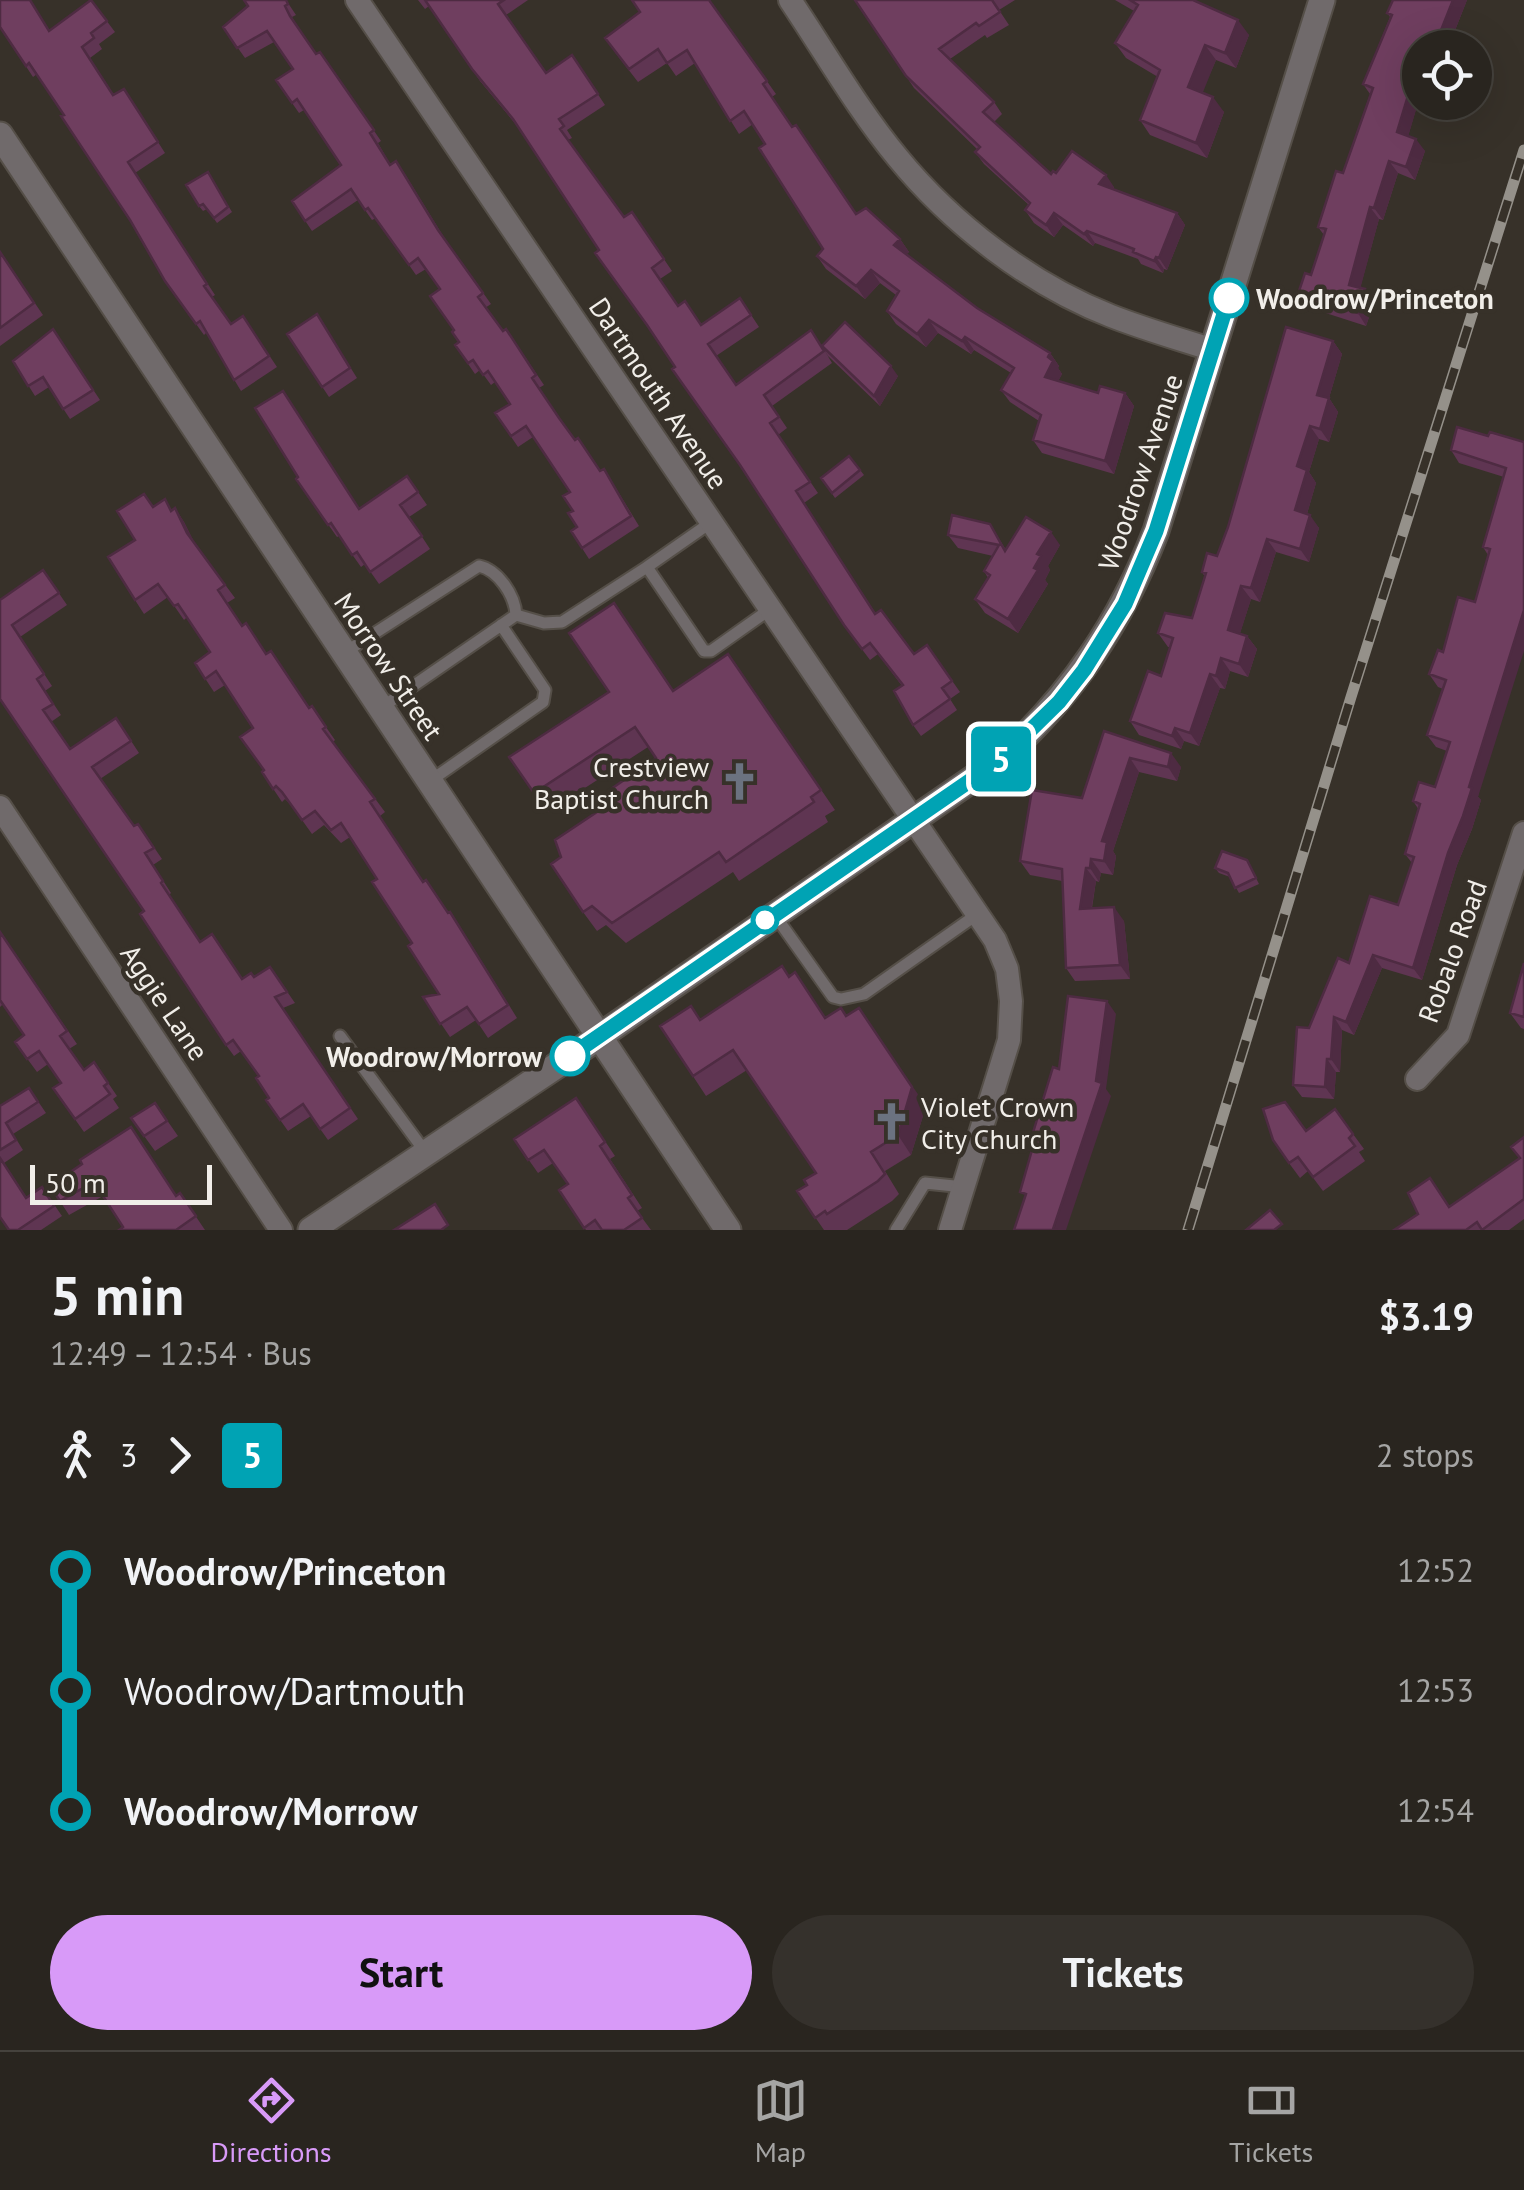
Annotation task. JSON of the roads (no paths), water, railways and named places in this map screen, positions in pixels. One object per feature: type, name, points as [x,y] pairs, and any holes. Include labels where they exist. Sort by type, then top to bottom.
[{"type":"street","name":"Dartmouth Avenue","points":[[357,0],[911,820],[980,913],[1007,968],[1009,1040],[950,1230]]},
{"type":"street","points":[[790,0],[896,157],[957,218],[996,249],[1066,294],[1108,315],[1213,350]]},
{"type":"street","name":"Woodrow Avenue","points":[[311,1230],[1000,760],[1059,702],[1107,636],[1156,531],[1322,0]]},
{"type":"street","name":"Morrow Street","points":[[0,135],[728,1230]]},
{"type":"street","name":"Aggie Lane","points":[[0,807],[281,1230]]},
{"type":"street","name":"Robalo Road","points":[[1417,1079],[1458,1035],[1520,857],[1524,833]]},
{"type":"lane","points":[[381,708],[516,615],[544,623],[569,620],[710,523]]},
{"type":"lane","points":[[344,653],[479,566],[492,569],[516,602],[516,615]]},
{"type":"lane","points":[[646,567],[704,651],[711,652],[770,610]]},
{"type":"lane","points":[[430,782],[543,702],[545,690],[501,625]]},
{"type":"lane","points":[[774,914],[833,996],[841,999],[864,994],[980,913]]},
{"type":"lane","points":[[340,1036],[426,1153]]},
{"type":"lane","points":[[896,1230],[925,1183],[964,1187]]},
{"type":"railway","points":[[1188,1230],[1524,150]]},
{"type":"place","name":"Woodrow/Princeton","points":[[1229,298]]},
{"type":"place","name":"Crestview Baptist Church","points":[[739,782]]},
{"type":"place","name":"Woodrow/Morrow","points":[[570,1056]]},
{"type":"place","name":"Violet Crown City Church","points":[[891,1122]]}]
